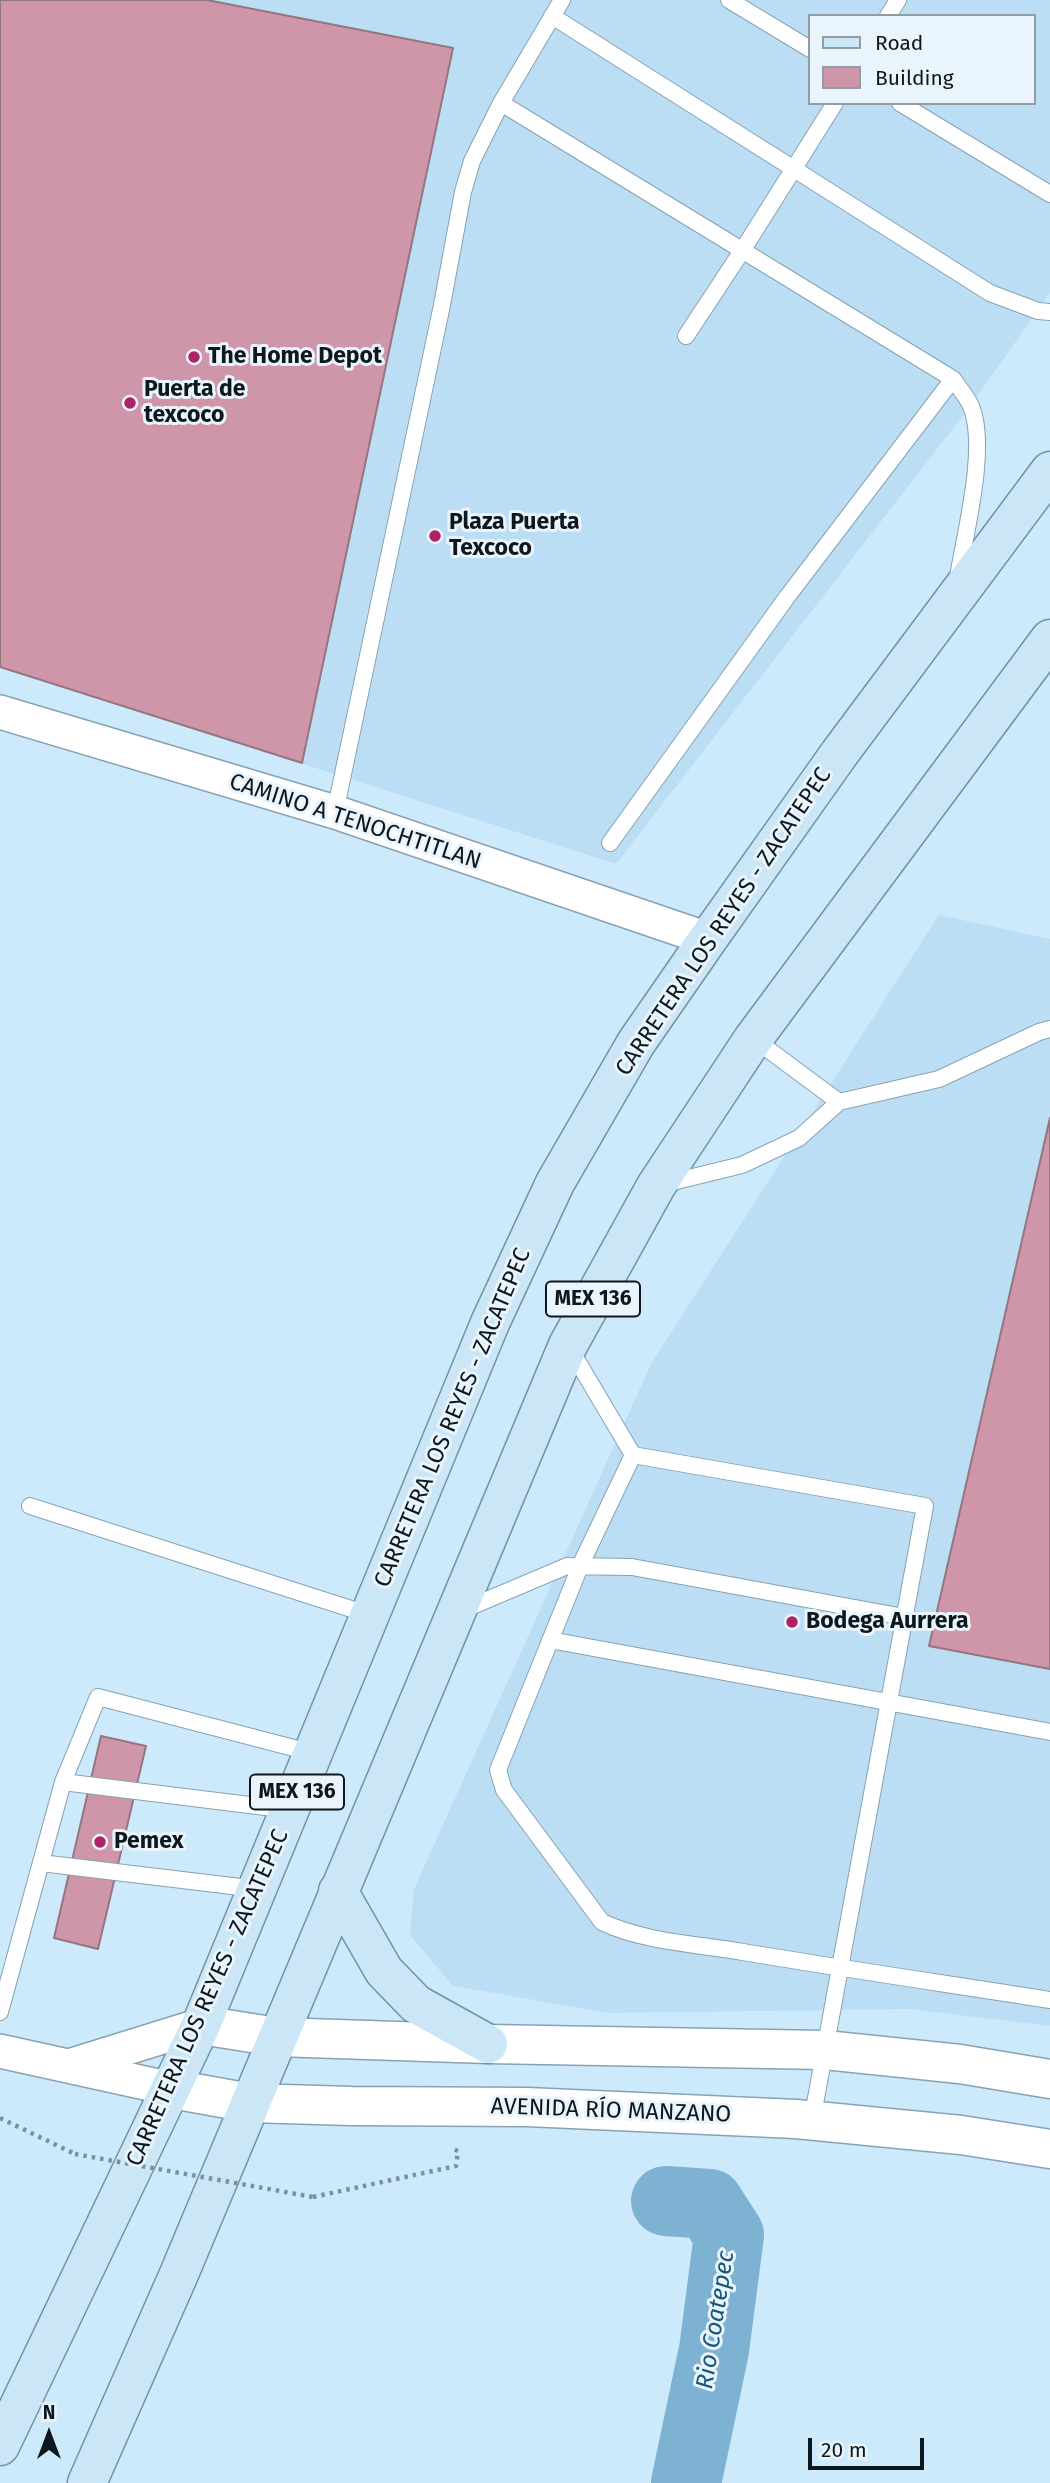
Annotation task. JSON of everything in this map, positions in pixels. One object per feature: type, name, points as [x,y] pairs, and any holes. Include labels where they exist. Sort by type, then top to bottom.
[{"type":"main road","name":"CARRETERA LOS REYES - ZACATEPEC","points":[[0,2446],[201,2025],[490,1323],[555,1183],[636,1043],[708,939],[839,754],[1050,471]]},
{"type":"main road","name":"MEX 136","points":[[87,2483],[174,2286],[568,1345],[656,1186],[753,1039],[1050,639]]},
{"type":"main road","points":[[338,1891],[384,1971],[416,2004],[488,2044]]},
{"type":"main road","points":[[201,2025],[277,2037],[825,2050],[960,2064],[1050,2079]]},
{"type":"main road","name":"AVENIDA RÍO MANZANO","points":[[172,2089],[250,2103],[527,2106],[811,2120],[961,2135],[1050,2149]]},
{"type":"street","name":"CAMINO A TENOCHTITLAN","points":[[0,712],[335,812],[708,939]]},
{"type":"street","points":[[67,2066],[201,2025]]},
{"type":"street","points":[[0,2051],[172,2089]]},
{"type":"lane","points":[[335,812],[463,192],[472,161],[501,103],[562,0]]},
{"type":"lane","points":[[729,0],[808,48]]},
{"type":"lane","points":[[552,16],[990,293],[1044,312]]},
{"type":"lane","points":[[501,103],[953,379],[971,405],[978,433],[975,473],[954,602]]},
{"type":"lane","points":[[685,336],[743,251],[834,105]]},
{"type":"lane","points":[[903,105],[1050,194]]},
{"type":"lane","points":[[610,843],[787,597],[953,379]]},
{"type":"lane","points":[[656,1186],[743,1165],[799,1138],[839,1102],[939,1079],[1050,1029]]},
{"type":"lane","points":[[753,1039],[839,1102]]},
{"type":"lane","points":[[568,1345],[633,1455],[925,1506],[811,2120]]},
{"type":"lane","points":[[633,1455],[581,1564],[498,1770],[504,1790],[602,1922],[622,1931],[839,1969],[1050,2000]]},
{"type":"lane","points":[[30,1506],[370,1615]]},
{"type":"lane","points":[[454,1614],[567,1566],[581,1564],[632,1567],[904,1617]]},
{"type":"lane","points":[[550,1640],[1050,1732]]},
{"type":"lane","points":[[0,2012],[63,1782],[98,1697],[313,1753]]},
{"type":"lane","points":[[63,1782],[290,1810]]},
{"type":"lane","points":[[41,1863],[257,1889]]},
{"type":"path","points":[[0,2118],[75,2154],[313,2197],[457,2166],[458,2151],[446,2146]]},
{"type":"shaded area","name":"Plaza Puerta Texcoco","points":[[0,0],[1050,0],[1050,293],[971,405],[616,864],[0,667]]},
{"type":"shaded area","name":"Bodega Aurrera","points":[[939,915],[1050,939],[1050,2026],[909,2009],[610,2013],[453,1986],[410,1935],[414,1889],[651,1364]]},
{"type":"building","name":"The Home Depot","points":[[0,0],[207,0],[453,48],[302,763],[0,667]]},
{"type":"building","points":[[1050,1118],[1050,1669],[929,1646]]},
{"type":"building","name":"Pemex","points":[[101,1736],[146,1746],[98,1949],[54,1938]]},
{"type":"waterway","name":"Rio Coatepec","points":[[666,2201],[709,2204],[729,2235],[714,2350],[686,2483]]},
{"type":"place","name":"The Home Depot","points":[[194,357]]},
{"type":"place","name":"Puerta de texcoco","points":[[130,403]]},
{"type":"place","name":"Plaza Puerta Texcoco","points":[[435,536]]},
{"type":"place","name":"Bodega Aurrera","points":[[792,1622]]},
{"type":"place","name":"Pemex","points":[[100,1842]]}]
